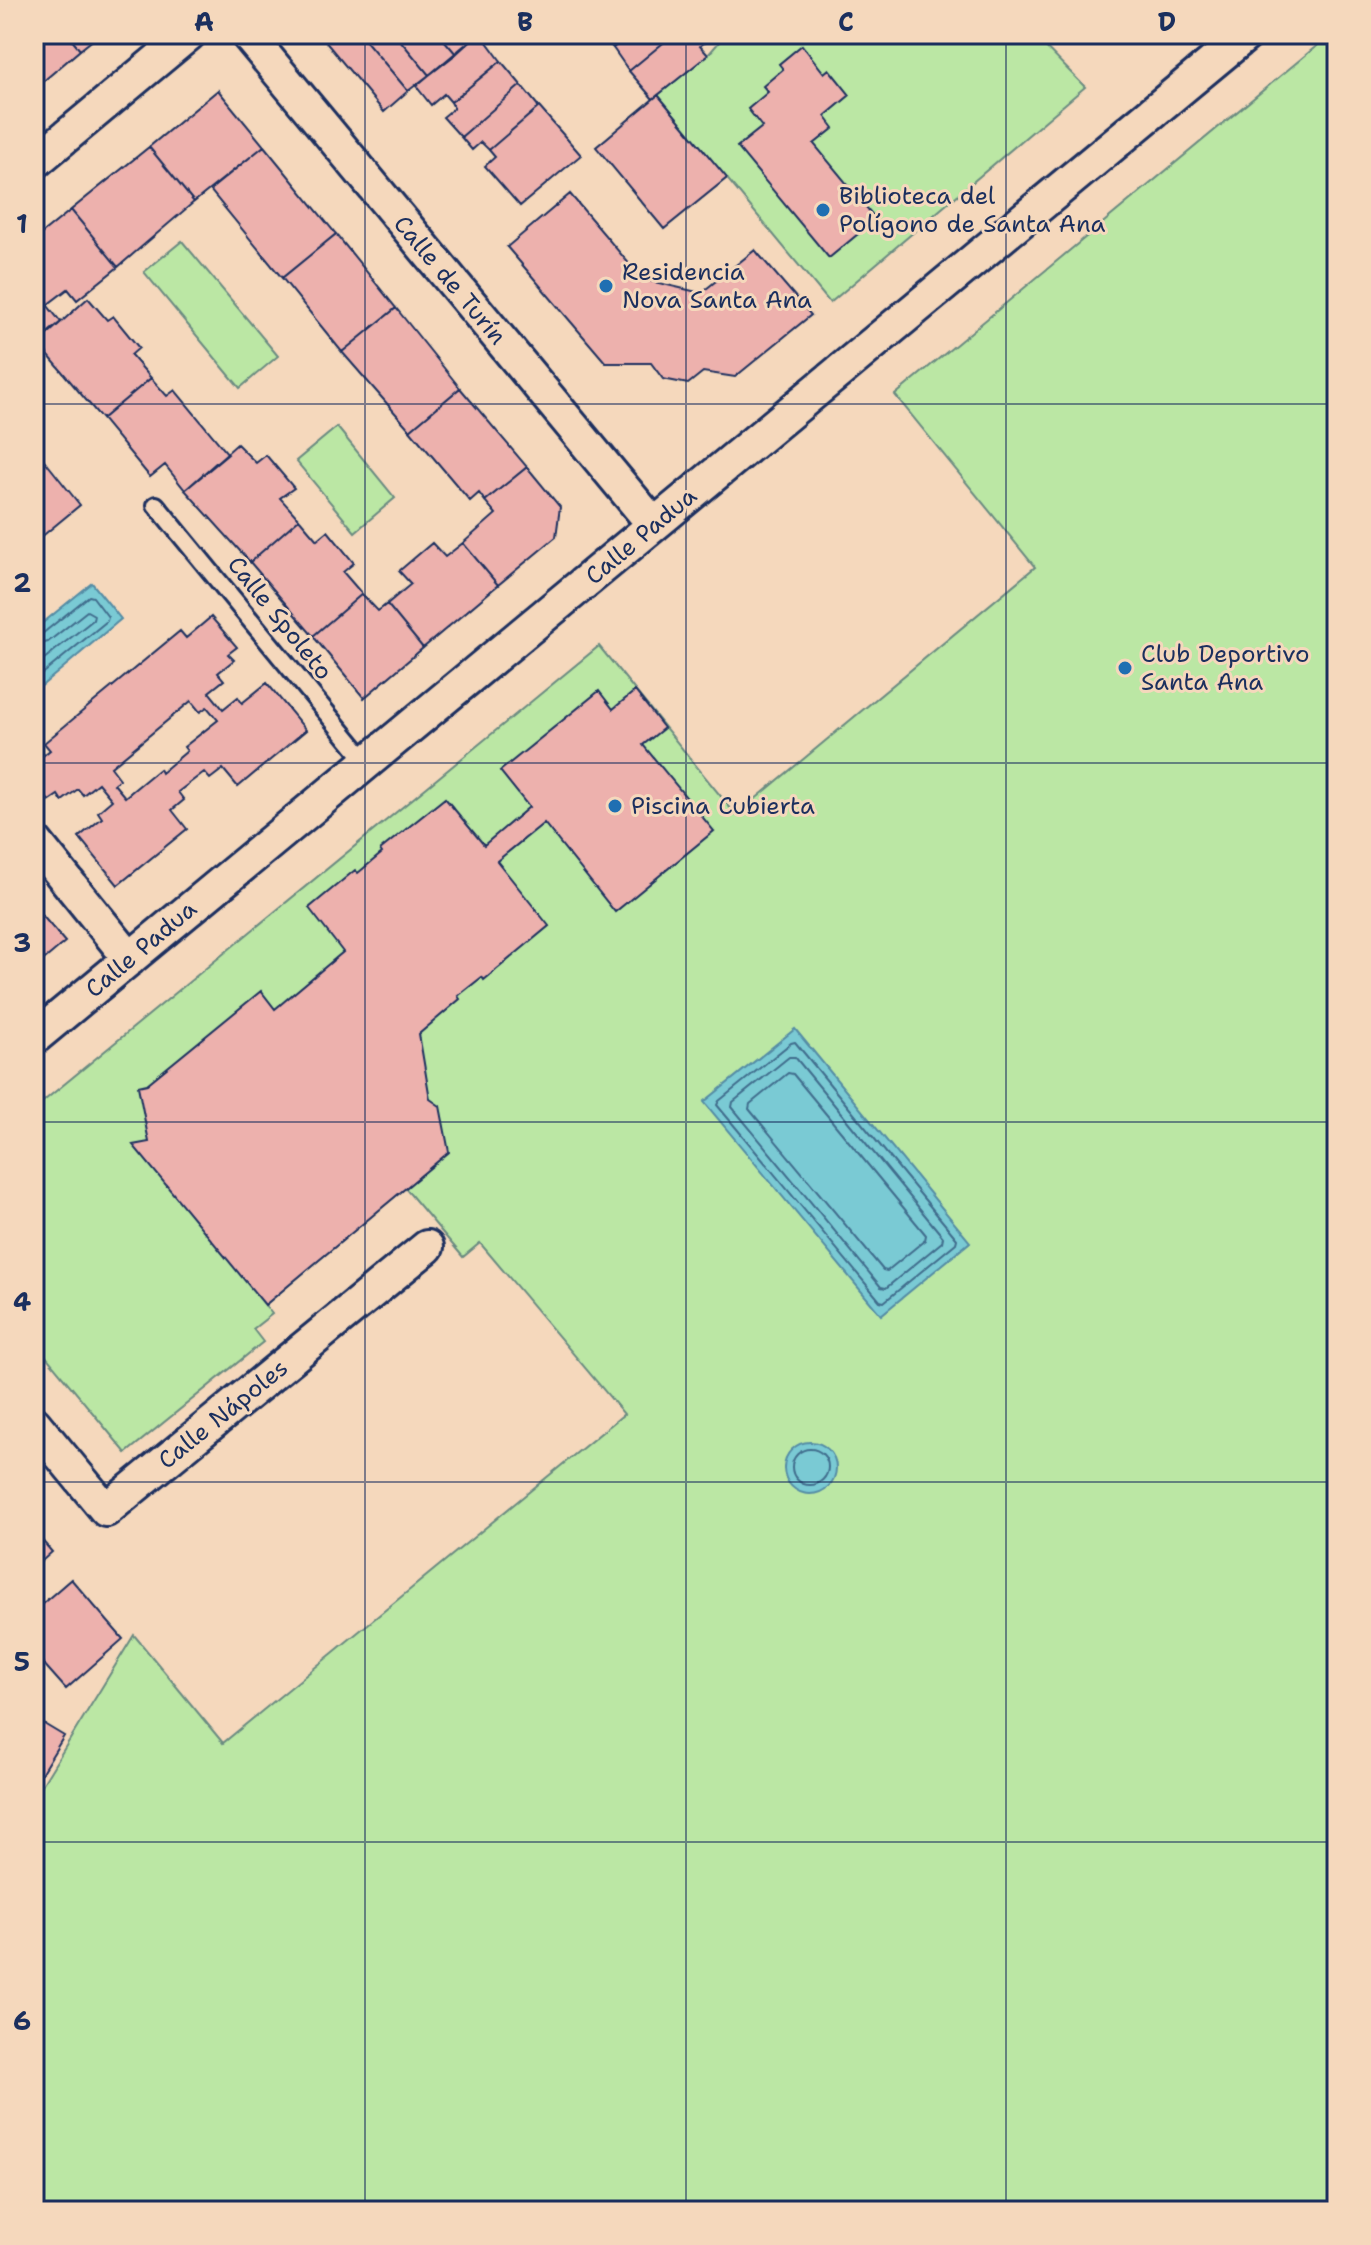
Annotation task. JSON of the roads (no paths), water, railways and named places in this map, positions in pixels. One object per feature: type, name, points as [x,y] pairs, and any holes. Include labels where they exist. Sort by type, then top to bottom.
[{"type":"street","points":[[34,163],[189,34]]},
{"type":"street","name":"Calle de Turín","points":[[247,34],[654,525]]},
{"type":"street","name":"Calle Padua","points":[[34,1038],[1238,37]]},
{"type":"street","points":[[34,840],[130,959]]},
{"type":"street","name":"Calle Nápoles","points":[[34,1423],[106,1510],[427,1247]]},
{"type":"lane","name":"Calle Spoleto","points":[[156,505],[367,762]]},
{"type":"water","points":[[92,583],[121,619],[39,688],[34,682],[34,630]]},
{"type":"water","points":[[795,1029],[970,1242],[881,1315],[704,1102]]},
{"type":"water","points":[[810,1442],[828,1450],[836,1468],[828,1486],[810,1494],[792,1486],[784,1468],[792,1450]]},
{"type":"place","name":"Biblioteca del Polígono de Santa Ana","points":[[823,210]]},
{"type":"place","name":"Residencia Nova Santa Ana","points":[[606,286]]},
{"type":"place","name":"Club Deportivo Santa Ana","points":[[1125,668]]},
{"type":"place","name":"Piscina Cubierta","points":[[615,806]]}]
